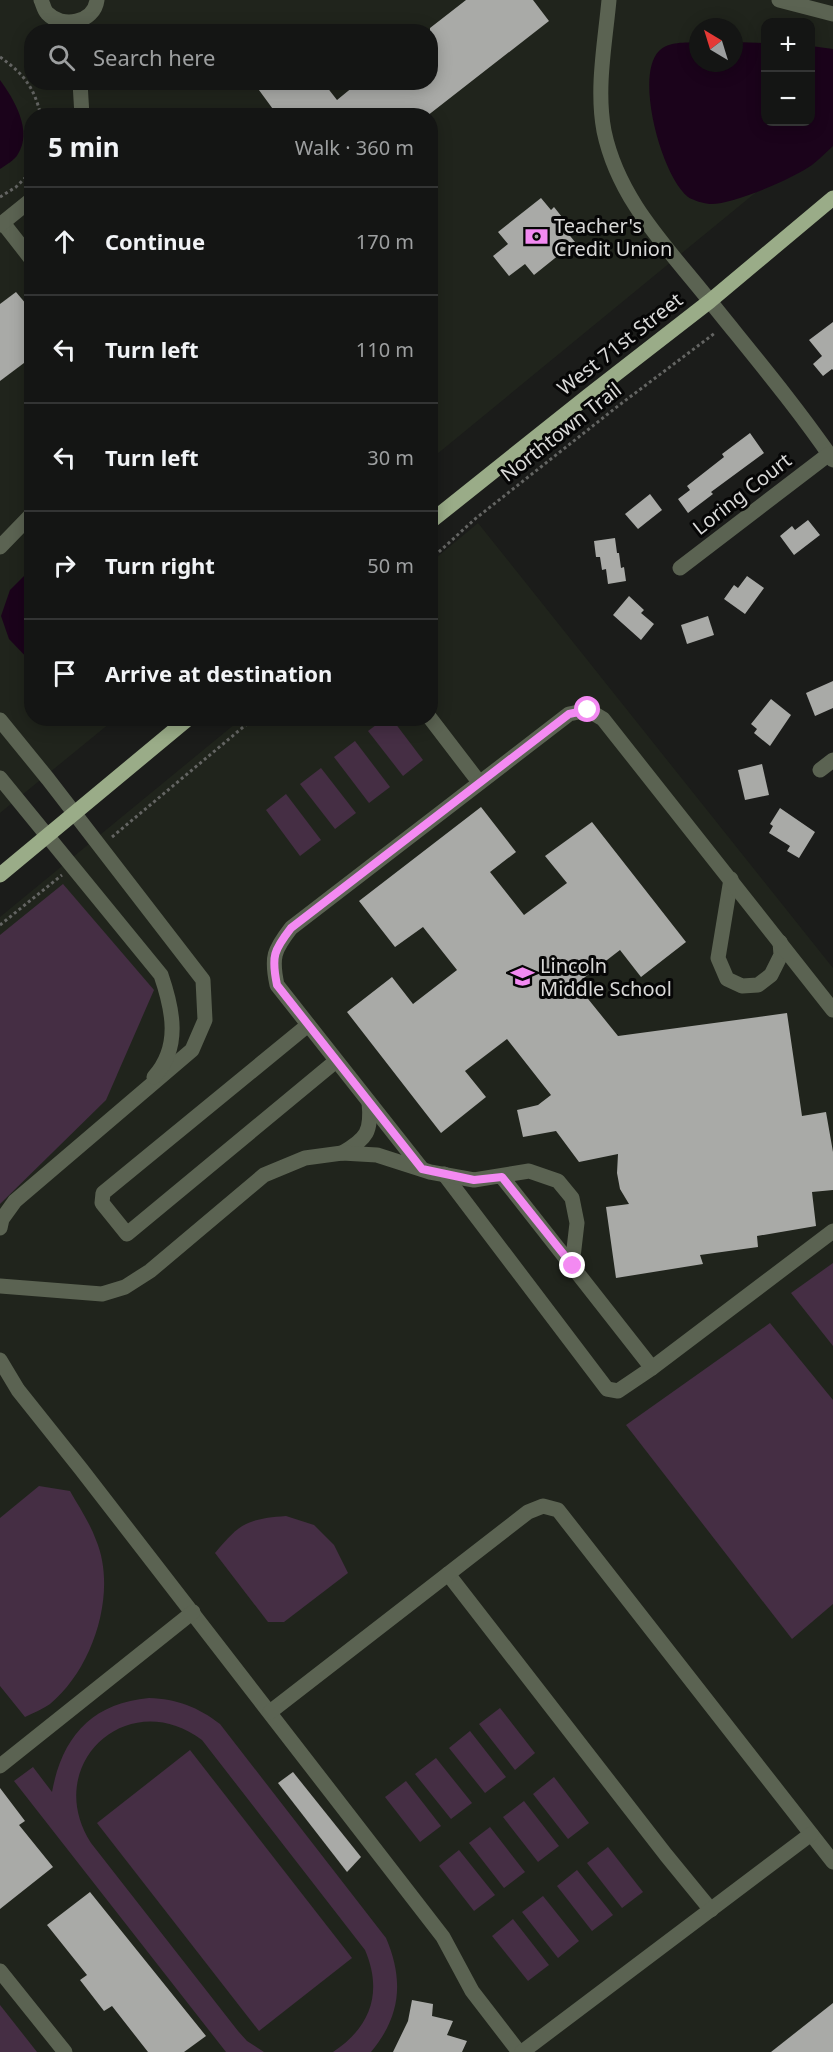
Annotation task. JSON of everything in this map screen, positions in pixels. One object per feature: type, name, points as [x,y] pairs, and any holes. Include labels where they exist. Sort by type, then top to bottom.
[{"type":"main road","name":"West 71st Street","points":[[438,516],[710,301],[833,198]]},
{"type":"main road","points":[[0,875],[179,726]]},
{"type":"street","points":[[41,0],[46,12],[66,24]]},
{"type":"street","points":[[78,24],[87,17],[97,0]]},
{"type":"street","points":[[609,0],[601,96],[604,128],[619,179],[638,212],[831,457]]},
{"type":"street","points":[[779,0],[833,14]]},
{"type":"street","points":[[80,90],[82,108]]},
{"type":"street","points":[[24,206],[2,224],[24,250]]},
{"type":"street","name":"Loring Court","points":[[680,568],[831,457]]},
{"type":"street","points":[[0,547],[24,522]]},
{"type":"street","points":[[422,1169],[277,985],[273,964],[278,945],[291,928],[569,714],[588,710],[603,719],[833,1010]]},
{"type":"street","points":[[0,720],[202,980],[205,1020],[192,1050],[15,1201],[2,1219],[0,1228]]},
{"type":"street","points":[[436,726],[479,782]]},
{"type":"street","points":[[820,770],[833,760]]},
{"type":"street","points":[[0,778],[161,975],[171,1003],[172,1041],[160,1070],[128,1105]]},
{"type":"street","points":[[730,879],[718,958],[727,979],[742,986],[758,985],[771,975],[786,968],[801,970]]},
{"type":"street","points":[[771,975],[781,955],[780,942]]},
{"type":"street","points":[[308,1025],[103,1193],[102,1203],[128,1234],[336,1061]]},
{"type":"street","points":[[342,1153],[361,1142],[371,1121],[369,1102]]},
{"type":"street","points":[[0,1286],[102,1294],[125,1287],[150,1271],[264,1175],[305,1158],[342,1153],[377,1155],[422,1169],[474,1180],[529,1171],[558,1181],[572,1198],[577,1223],[573,1266]]},
{"type":"street","points":[[444,1174],[607,1389],[618,1391],[652,1368],[833,1231]]},
{"type":"street","points":[[502,1177],[652,1368]]},
{"type":"street","points":[[0,1360],[18,1390],[193,1612],[443,1937],[472,1991],[520,2052],[812,1834]]},
{"type":"street","points":[[270,1712],[528,1512],[543,1506],[558,1510],[833,1862]]},
{"type":"street","points":[[448,1574],[711,1910]]},
{"type":"street","points":[[0,1766],[193,1612]]},
{"type":"street","points":[[0,1971],[65,2052]]},
{"type":"path","points":[[0,57],[18,69],[24,77]]},
{"type":"path","points":[[33,90],[39,108]]},
{"type":"path","points":[[0,197],[24,179]]},
{"type":"path","name":"Northtown Trail","points":[[438,553],[475,519],[714,333]]},
{"type":"path","points":[[116,833],[244,726]]},
{"type":"path","points":[[0,925],[54,881]]},
{"type":"shaded area","points":[[0,0],[833,0],[833,129],[438,453],[438,108],[24,108],[24,726],[106,726],[0,813]]},
{"type":"shaded area","points":[[743,42],[761,43],[761,126],[815,126],[815,47],[833,49],[833,146],[815,163],[803,170],[747,196],[710,204],[688,197],[678,186],[661,149],[654,126],[649,82],[652,64],[659,51],[672,44],[689,43],[689,72],[743,72]]},
{"type":"shaded area","points":[[0,80],[16,106],[23,125],[23,135],[17,156],[0,169]]},
{"type":"shaded area","points":[[478,523],[833,968],[833,2052],[0,2052],[0,917],[232,726],[438,726],[438,556]]},
{"type":"shaded area","points":[[24,576],[24,655],[9,639],[1,616],[10,590]]},
{"type":"shaded area","points":[[375,726],[397,726],[423,760],[403,776],[368,731]]},
{"type":"shaded area","points":[[355,741],[390,787],[369,803],[334,757]]},
{"type":"shaded area","points":[[321,768],[356,813],[335,829],[300,784]]},
{"type":"shaded area","points":[[286,794],[321,840],[300,856],[266,810]]},
{"type":"shaded area","points":[[63,884],[154,990],[106,1100],[0,1204],[0,935]]},
{"type":"shaded area","points":[[833,1263],[833,1346],[791,1293]]},
{"type":"shaded area","points":[[770,1323],[833,1400],[833,1604],[792,1639],[626,1425]]},
{"type":"shaded area","points":[[39,1486],[70,1491],[88,1521],[96,1540],[102,1561],[104,1583],[97,1628],[78,1671],[50,1704],[25,1717],[0,1686],[0,1518]]},
{"type":"shaded area","points":[[286,1516],[314,1525],[334,1545],[348,1573],[284,1622],[268,1622],[215,1553],[231,1535],[245,1524]]},
{"type":"shaded area","points":[[149,1698],[187,1705],[220,1724],[386,1938],[395,1968],[396,1997],[389,2025],[371,2052],[333,2052],[357,2031],[370,2007],[373,1980],[365,1950],[202,1740],[174,1725],[146,1722],[121,1727],[100,1741],[85,1761],[77,1786],[78,1814],[91,1843],[238,2031],[247,2041],[264,2052],[226,2052],[14,1781],[33,1767],[52,1792],[63,1755],[83,1726],[96,1715],[111,1707]]},
{"type":"shaded area","points":[[500,1708],[535,1753],[515,1770],[479,1724]]},
{"type":"shaded area","points":[[470,1731],[506,1777],[485,1793],[449,1748]]},
{"type":"shaded area","points":[[190,1750],[352,1958],[259,2031],[97,1823]]},
{"type":"shaded area","points":[[436,1758],[472,1803],[451,1819],[415,1774]]},
{"type":"shaded area","points":[[554,1777],[589,1823],[568,1839],[533,1794]]},
{"type":"shaded area","points":[[406,1781],[441,1826],[420,1842],[385,1797]]},
{"type":"shaded area","points":[[524,1801],[559,1846],[538,1862],[503,1817]]},
{"type":"shaded area","points":[[490,1827],[525,1872],[504,1888],[469,1843]]},
{"type":"shaded area","points":[[608,1847],[643,1892],[622,1908],[587,1863]]},
{"type":"shaded area","points":[[459,1850],[495,1895],[474,1911],[439,1866]]},
{"type":"shaded area","points":[[577,1870],[613,1915],[592,1931],[557,1886]]},
{"type":"shaded area","points":[[543,1896],[579,1941],[558,1958],[522,1912]]},
{"type":"shaded area","points":[[513,1919],[549,1965],[528,1981],[492,1936]]},
{"type":"shaded area","points":[[0,2005],[37,2052],[0,2052]]},
{"type":"building","points":[[466,0],[533,0],[549,21],[437,108],[272,108],[259,90],[329,90],[337,100],[349,90],[438,90],[438,24],[435,24]]},
{"type":"building","name":"Teacher's Credit Union","points":[[541,198],[551,210],[554,207],[570,227],[566,231],[575,242],[534,275],[525,264],[509,276],[493,256],[508,244],[498,232]]},
{"type":"building","points":[[16,292],[24,302],[24,363],[0,381],[0,304]]},
{"type":"building","points":[[833,322],[833,370],[823,376],[813,364],[822,356],[809,340]]},
{"type":"building","points":[[750,433],[764,453],[711,492],[713,494],[688,513],[678,499],[690,490],[687,486],[724,457],[722,454]]},
{"type":"building","points":[[650,494],[662,510],[638,529],[625,514]]},
{"type":"building","points":[[808,520],[820,535],[794,555],[780,536],[792,526],[795,530]]},
{"type":"building","points":[[615,538],[626,581],[608,584],[606,569],[602,570],[600,557],[596,557],[594,541]]},
{"type":"building","points":[[747,576],[764,588],[745,614],[724,599],[734,585],[738,588]]},
{"type":"building","points":[[629,596],[644,610],[641,613],[654,624],[641,640],[613,615]]},
{"type":"building","points":[[708,616],[714,635],[687,644],[681,625]]},
{"type":"building","points":[[833,681],[833,708],[815,716],[806,693]]},
{"type":"building","points":[[771,699],[791,715],[770,746],[754,733],[757,729],[751,724]]},
{"type":"building","points":[[762,764],[769,795],[745,800],[738,770]]},
{"type":"building","points":[[481,807],[516,852],[490,872],[524,915],[567,883],[545,856],[592,822],[686,942],[641,977],[620,950],[576,984],[618,1036],[787,1013],[802,1116],[826,1112],[833,1152],[833,1190],[812,1192],[816,1226],[757,1236],[758,1247],[700,1255],[703,1264],[616,1278],[606,1207],[629,1204],[620,1189],[617,1173],[618,1154],[579,1162],[556,1131],[523,1137],[517,1110],[538,1105],[551,1095],[507,1039],[465,1071],[486,1097],[441,1133],[347,1012],[392,977],[413,1004],[457,970],[423,927],[395,947],[359,901]]},
{"type":"building","points":[[780,808],[815,832],[799,858],[787,851],[790,846],[769,833],[773,826],[770,824]]},
{"type":"building","points":[[293,1772],[361,1857],[347,1872],[278,1783]]},
{"type":"building","points":[[0,1788],[25,1821],[19,1825],[53,1867],[0,1909]]},
{"type":"building","points":[[90,1892],[206,2036],[184,2052],[148,2052],[112,2006],[104,2011],[80,1980],[87,1975],[47,1925]]},
{"type":"building","points":[[412,2000],[433,2004],[432,2016],[453,2021],[447,2035],[467,2041],[462,2052],[393,2052],[408,2021]]},
{"type":"building","points":[[833,2003],[833,2052],[771,2052]]},
{"type":"place","name":"Teacher's Credit Union","points":[[536,237]]},
{"type":"place","name":"Lincoln Middle School","points":[[522,977]]},
{"type":"route","points":[[573,1266],[502,1177],[474,1180],[422,1169],[277,985],[273,964],[278,945],[291,928],[569,714],[588,710]]}]
